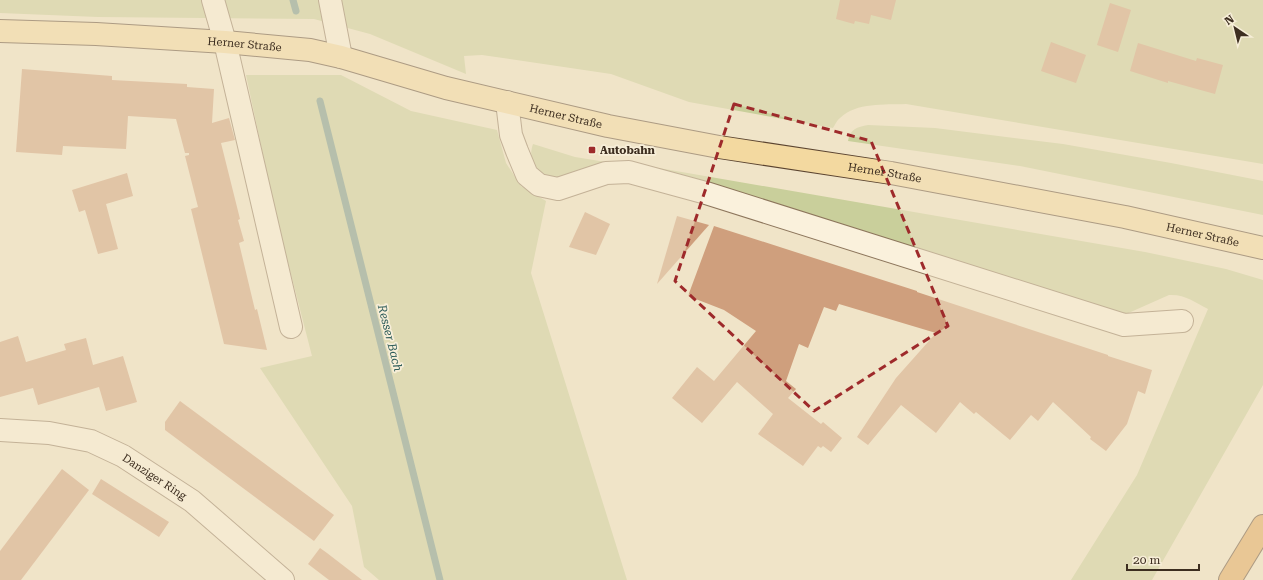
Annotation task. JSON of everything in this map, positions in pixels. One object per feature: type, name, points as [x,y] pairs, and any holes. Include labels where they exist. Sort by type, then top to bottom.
[{"type":"highway","points":[[1230,580],[1263,526]]},
{"type":"main road","name":"Herner Straße","points":[[0,31],[96,34],[225,42],[310,50],[341,57],[446,88],[608,126],[719,147],[899,174],[1125,217],[1263,248]]},
{"type":"street","points":[[213,0],[225,42],[291,327]]},
{"type":"street","points":[[330,0],[341,57]]},
{"type":"street","points":[[507,102],[512,135],[517,151],[527,175],[539,185],[558,189],[606,173],[629,172],[706,193],[1124,325],[1182,321]]},
{"type":"street","name":"Danziger Ring","points":[[0,430],[49,433],[91,441],[123,456],[192,501],[283,580]]},
{"type":"highlighted area","points":[[734,104],[871,141],[948,326],[814,411],[675,281]]},
{"type":"green space","points":[[0,0],[1263,0],[1263,164],[906,104],[871,105],[854,109],[839,119],[833,128],[689,102],[611,74],[482,55],[464,56],[466,74],[370,34],[314,19],[98,17],[0,13]]},
{"type":"green space","points":[[246,75],[341,75],[411,111],[497,130],[506,163],[521,186],[546,201],[531,273],[627,580],[379,580],[364,567],[352,506],[260,368],[312,356],[276,216]]},
{"type":"green space","points":[[868,125],[935,128],[1063,144],[1263,181],[1263,215],[1020,166],[848,141],[852,131]]},
{"type":"green space","points":[[533,144],[575,157],[606,162],[624,162],[1145,252],[1226,269],[1263,280],[1263,385],[1152,580],[1071,580],[1137,475],[1208,309],[1185,297],[1169,295],[1124,315],[633,166],[551,178],[541,172],[534,165],[531,156]]},
{"type":"building","points":[[840,0],[896,0],[891,20],[871,15],[869,24],[855,21],[854,24],[836,19]]},
{"type":"building","points":[[1110,3],[1131,10],[1118,52],[1097,45]]},
{"type":"building","points":[[1051,42],[1086,55],[1076,83],[1041,71]]},
{"type":"building","points":[[1138,43],[1196,61],[1197,58],[1223,65],[1215,94],[1168,81],[1168,83],[1130,71]]},
{"type":"building","points":[[22,69],[112,76],[112,80],[187,84],[187,87],[214,89],[212,123],[229,118],[235,140],[221,143],[244,241],[239,243],[255,310],[257,309],[267,350],[224,344],[191,209],[198,207],[185,156],[189,155],[189,153],[185,153],[176,119],[128,116],[126,149],[63,146],[62,155],[16,152]]},
{"type":"building","points":[[127,173],[133,196],[106,204],[118,249],[98,254],[85,210],[79,212],[72,190]]},
{"type":"building","points":[[585,212],[610,224],[596,255],[569,247]]},
{"type":"building","points":[[677,216],[709,225],[657,284]]},
{"type":"building","points":[[714,226],[917,291],[1152,370],[1145,394],[1138,391],[1127,424],[1106,451],[1090,439],[1091,437],[1053,402],[1038,421],[1031,415],[1010,440],[976,412],[974,414],[960,402],[936,433],[901,405],[868,445],[857,437],[896,378],[936,333],[839,304],[836,311],[824,307],[808,348],[799,344],[786,381],[796,389],[788,398],[821,424],[823,422],[842,438],[831,452],[823,446],[821,448],[818,446],[803,466],[758,434],[773,414],[737,382],[702,423],[672,398],[697,367],[714,381],[756,331],[724,310],[688,296]]},
{"type":"building","points":[[18,336],[26,362],[66,350],[64,344],[86,338],[93,365],[123,356],[137,402],[106,411],[99,387],[38,405],[33,388],[0,397],[0,342]]},
{"type":"building","points":[[180,401],[334,515],[314,541],[165,430],[165,422]]},
{"type":"building","points":[[62,469],[89,490],[21,580],[0,580],[0,551]]},
{"type":"building","points":[[101,479],[169,522],[159,537],[92,494]]},
{"type":"building","points":[[320,548],[362,580],[329,580],[308,564]]},
{"type":"waterway","name":"Resser Bach","points":[[293,0],[296,11]]},
{"type":"waterway","name":"Resser Bach","points":[[320,101],[440,580]]},
{"type":"place","name":"Autobahn","points":[[592,150]]}]
